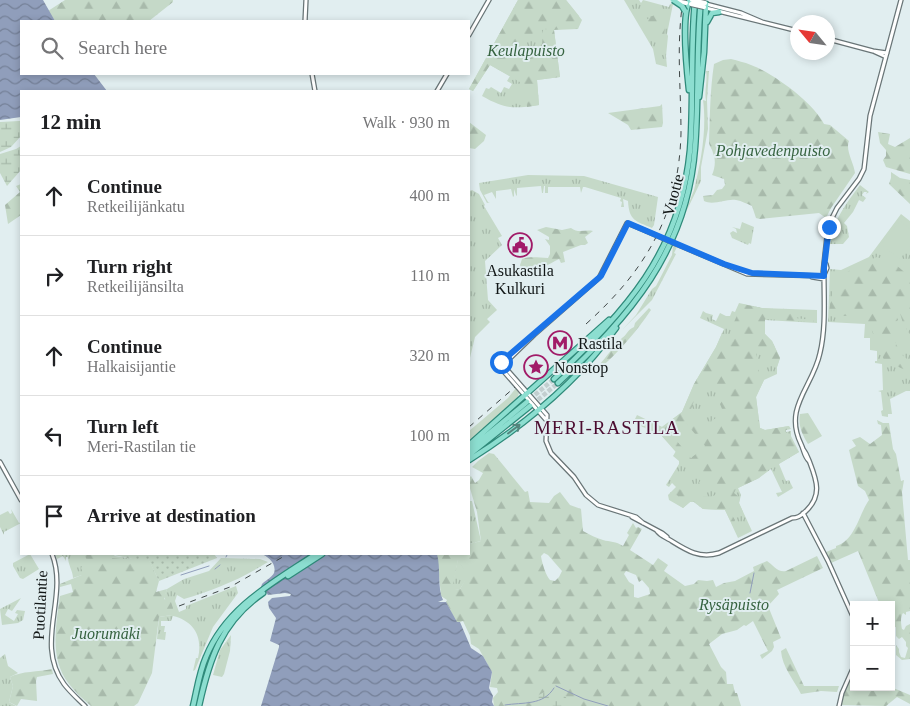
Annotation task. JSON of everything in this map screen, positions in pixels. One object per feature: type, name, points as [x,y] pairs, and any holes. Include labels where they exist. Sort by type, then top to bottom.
[{"type":"main road","points":[[673,0],[704,4],[706,30]]},
{"type":"main road","points":[[673,0],[682,6],[686,16]]},
{"type":"main road","points":[[691,1],[688,3],[686,16],[686,46],[694,113]]},
{"type":"main road","name":"Vuotie","points":[[691,1],[694,113],[693,167],[681,217],[661,262],[648,285],[629,310],[556,381],[627,304],[644,281],[668,237],[677,213],[688,166],[694,113],[704,4]]},
{"type":"main road","points":[[694,113],[703,69],[709,17],[714,12],[719,12]]},
{"type":"main road","points":[[470,444],[627,304]]},
{"type":"main road","points":[[470,459],[539,409],[572,380],[629,310]]},
{"type":"main road","points":[[470,449],[529,404],[470,454]]},
{"type":"main road","points":[[199,706],[208,668],[219,642],[234,620],[260,593],[315,555]]},
{"type":"main road","points":[[193,706],[202,667],[211,645],[231,617],[242,604],[320,555]]},
{"type":"street","points":[[305,20],[306,0]]},
{"type":"street","points":[[470,33],[489,0]]},
{"type":"street","points":[[499,366],[506,371],[548,417],[546,440],[550,450],[556,454],[588,498],[595,503],[639,519],[691,552],[698,555],[709,555],[722,552],[803,513],[811,504],[817,489],[816,476],[810,461],[805,456],[796,432],[794,416],[820,354],[823,333],[827,235],[830,222],[840,203],[859,179],[864,169],[870,120],[901,0]]},
{"type":"street","points":[[704,4],[719,12],[790,29]]},
{"type":"street","points":[[704,4],[741,13],[762,22]]},
{"type":"street","points":[[835,41],[886,54]]},
{"type":"street","points":[[312,75],[315,90]]},
{"type":"street","points":[[438,90],[446,75]]},
{"type":"street","points":[[499,366],[507,356],[534,335],[601,276],[628,223],[739,270],[752,273],[824,275]]},
{"type":"street","points":[[499,366],[504,365],[534,335]]},
{"type":"street","points":[[504,365],[506,371]]},
{"type":"street","points":[[0,462],[20,498]]},
{"type":"street","points":[[803,513],[850,611]]},
{"type":"street","name":"Puotilantie","points":[[52,555],[57,575],[51,632],[51,655],[56,671],[64,684],[85,706]]},
{"type":"street","points":[[839,706],[842,693],[850,675]]},
{"type":"green space","points":[[65,0],[173,0],[173,2],[150,20],[54,20],[48,11]]},
{"type":"green space","name":"Keulapuisto","points":[[518,0],[566,0],[582,20],[578,29],[554,30],[560,77],[537,80],[539,105],[509,107],[482,96],[486,88],[489,89],[491,87],[501,93],[504,87],[509,89],[512,84],[507,81],[510,76],[490,65],[473,91],[469,89]]},
{"type":"green space","name":"Keulapuisto","points":[[518,0],[544,0],[551,3],[557,0],[566,0],[579,16],[580,24],[571,25],[571,28],[554,30],[560,77],[537,80],[539,105],[527,107],[525,85],[490,65],[473,91],[469,89]],"holes":[[[543,26],[547,29],[543,30],[542,44],[538,49],[535,48],[530,55],[522,59],[506,47],[540,30]]]},
{"type":"green space","points":[[624,0],[639,0],[641,3],[643,0],[669,7],[670,4],[673,4],[667,34],[667,67],[656,64],[653,49]]},
{"type":"green space","points":[[661,9],[666,12],[664,39],[655,34],[646,20],[654,15],[659,19]]},
{"type":"green space","name":"Pohjavedenpuisto","points":[[731,59],[760,69],[781,82],[802,98],[824,124],[830,125],[849,141],[848,148],[855,173],[826,218],[819,213],[760,219],[756,218],[752,206],[740,201],[732,200],[712,203],[704,201],[703,196],[713,195],[725,185],[724,179],[712,175],[715,161],[709,145],[710,103],[714,64]]},
{"type":"green space","points":[[706,71],[709,71],[708,129],[701,167],[701,181],[686,212],[694,190],[703,145],[703,100],[706,101]]},
{"type":"green space","points":[[662,104],[662,127],[631,130],[628,125],[608,113],[660,106]]},
{"type":"green space","points":[[20,121],[20,137],[11,147],[0,152],[0,122]]},
{"type":"green space","points":[[470,123],[486,135],[484,141],[475,149],[470,148]]},
{"type":"green space","points":[[878,132],[890,134],[888,144],[895,147],[910,138],[910,174],[886,167],[883,160],[886,156],[886,150],[880,143]]},
{"type":"green space","points":[[20,147],[20,171],[7,186],[0,173],[0,154]]},
{"type":"green space","points":[[891,172],[900,178],[910,180],[910,204],[889,184]]},
{"type":"green space","points":[[528,175],[584,176],[658,197],[654,225],[652,228],[634,219],[630,213],[628,201],[623,199],[624,207],[621,207],[621,198],[585,187],[583,187],[581,193],[580,187],[548,187],[548,193],[545,193],[545,186],[543,193],[541,186],[517,188],[517,196],[514,189],[513,197],[511,189],[496,191],[496,199],[492,192],[484,195],[488,202],[490,202],[487,203],[480,190],[479,183]]},
{"type":"green space","points":[[860,185],[869,192],[866,194],[867,192],[864,192],[862,195],[866,198],[863,202],[859,200],[853,212],[844,223],[847,226],[849,237],[843,244],[830,244],[837,220]]},
{"type":"green space","points":[[470,191],[479,194],[502,236],[498,238],[502,245],[485,261],[488,300],[497,310],[487,319],[490,322],[475,337],[470,358]]},
{"type":"green space","points":[[20,192],[20,216],[8,224],[5,205]]},
{"type":"green space","points":[[901,214],[910,221],[910,391],[890,399],[892,414],[888,414],[888,417],[882,416],[881,392],[878,391],[883,390],[882,364],[875,363],[877,361],[877,351],[870,350],[870,338],[864,338],[865,324],[828,322],[830,269],[841,270],[869,257]]},
{"type":"green space","points":[[900,221],[910,229],[910,246],[900,259],[881,245]]},
{"type":"green space","points":[[742,222],[754,227],[751,244],[749,243],[748,245],[732,238],[730,233],[733,231],[737,233],[736,229],[732,227],[740,229]]},
{"type":"green space","points":[[546,227],[562,230],[571,228],[577,231],[593,231],[585,237],[588,243],[563,252],[565,262],[561,263],[559,259],[537,270],[522,271],[520,265],[522,259],[532,257],[548,258],[550,246],[545,239],[549,240],[549,237],[537,230]]},
{"type":"green space","points":[[673,246],[677,247],[674,253],[676,254],[652,300],[622,330],[636,315],[652,289],[656,286],[672,255]]},
{"type":"green space","points":[[877,257],[895,264],[910,277],[910,324],[903,323],[899,310],[895,311],[898,320],[893,324],[894,330],[906,328],[910,335],[910,343],[903,342],[900,337],[895,337],[894,339],[900,353],[908,360],[910,359],[910,370],[903,369],[884,360],[869,323],[852,323],[852,316],[829,316],[833,293],[841,277],[856,266]]},
{"type":"green space","points":[[739,303],[762,308],[817,310],[817,323],[765,320],[765,334],[772,341],[780,358],[777,374],[764,380],[756,397],[760,428],[765,430],[789,426],[791,429],[786,430],[786,432],[791,431],[791,440],[799,452],[779,464],[786,481],[789,480],[793,488],[778,497],[776,493],[782,492],[771,469],[759,478],[738,488],[741,495],[739,503],[752,531],[738,538],[725,510],[703,509],[694,502],[690,502],[683,508],[669,500],[668,495],[676,487],[672,483],[669,487],[666,485],[679,464],[679,461],[673,456],[676,451],[660,434],[633,423],[637,415],[662,427],[682,412],[694,384],[716,347],[724,329],[700,318],[703,311],[713,315],[712,319],[716,321],[720,313],[730,316],[732,311],[735,312]]},
{"type":"green space","points":[[742,304],[797,311],[795,318],[813,320],[814,322],[765,319],[765,334],[772,341],[780,358],[777,367],[773,366],[758,349],[756,352],[759,375],[764,380],[756,397],[760,428],[765,430],[789,426],[785,429],[785,432],[790,434],[799,452],[763,473],[759,478],[736,489],[734,493],[740,498],[739,503],[743,512],[738,508],[731,507],[729,510],[735,520],[733,526],[725,510],[703,509],[694,502],[690,502],[683,508],[677,504],[679,496],[672,496],[670,492],[676,492],[679,489],[705,497],[714,496],[718,493],[715,488],[704,487],[699,483],[703,475],[693,467],[689,467],[660,434],[645,428],[646,420],[662,427],[682,412],[694,384],[722,333],[725,335],[725,341],[733,342],[736,334],[731,329]],"holes":[[[705,377],[715,384],[722,401],[720,404],[724,414],[701,426],[690,412]],[[672,435],[705,446],[691,458]]]},
{"type":"green space","points":[[649,308],[651,310],[633,334],[598,370],[598,366]]},
{"type":"green space","points":[[516,388],[519,393],[517,399],[470,441],[470,430],[508,398]]},
{"type":"green space","points":[[808,413],[822,436],[808,444],[801,430],[800,414]]},
{"type":"green space","points":[[877,420],[889,423],[901,481],[904,480],[902,492],[908,560],[910,560],[910,611],[906,612],[906,615],[903,613],[901,621],[902,629],[904,630],[910,624],[910,659],[902,660],[896,655],[896,645],[901,657],[905,658],[908,648],[902,637],[899,639],[896,636],[895,601],[878,601],[858,551],[831,563],[826,552],[836,548],[836,546],[848,539],[869,500],[865,491],[858,486],[849,450],[856,446],[852,440],[860,437],[870,444],[882,435],[881,425],[878,424]]},
{"type":"green space","points":[[686,423],[705,446],[691,458],[672,435]]},
{"type":"green space","name":"Rysäpuisto","points":[[489,453],[494,454],[525,492],[528,491],[530,502],[549,503],[560,492],[570,505],[581,509],[583,531],[603,540],[615,542],[623,546],[629,535],[627,533],[633,523],[636,528],[642,529],[630,550],[653,565],[658,558],[668,565],[664,571],[685,586],[694,584],[698,580],[713,580],[716,587],[735,581],[754,571],[753,567],[767,561],[778,570],[786,571],[817,556],[823,568],[777,590],[779,594],[768,606],[781,638],[773,642],[774,647],[772,651],[762,659],[760,655],[768,651],[753,621],[737,630],[722,634],[709,644],[721,667],[726,672],[727,684],[733,684],[741,706],[494,706],[493,698],[498,692],[497,688],[490,687],[492,672],[479,649],[471,644],[470,636],[463,621],[457,623],[446,602],[447,600],[441,596],[437,555],[470,555],[470,544],[481,541],[477,512],[470,488],[470,477],[475,483],[483,473],[472,467]],"holes":[[[544,553],[562,571],[555,581],[550,580],[543,566],[541,556]],[[458,560],[468,575],[460,589],[452,590]],[[626,571],[636,575],[639,582],[642,580],[649,588],[650,594],[638,598],[634,597],[634,585],[629,582],[624,574]]]},
{"type":"green space","points":[[470,501],[472,501],[481,541],[470,544]]},
{"type":"green space","points":[[11,509],[20,524],[4,532],[4,535],[0,527],[0,515],[8,511],[10,514],[12,513]]},
{"type":"green space","points":[[31,555],[39,569],[23,579],[20,578],[13,563]]},
{"type":"green space","points":[[55,555],[114,555],[142,561],[92,585],[82,575],[73,578],[68,557],[66,557],[66,561],[63,556],[57,559]]},
{"type":"green space","name":"Juorumäki","points":[[84,555],[110,555],[112,558],[139,561],[148,558],[159,581],[156,592],[167,589],[164,599],[171,602],[173,608],[172,615],[159,617],[152,673],[138,703],[134,706],[91,706],[69,684],[59,664],[56,653],[56,630],[60,596],[73,592],[71,584],[60,587],[60,584],[84,574],[81,568],[87,560]]},
{"type":"green space","points":[[114,555],[215,555],[217,558],[159,581],[148,559],[141,561]]},
{"type":"green space","points":[[221,558],[260,559],[268,562],[227,584],[207,592],[184,599],[177,595],[175,601],[179,612],[186,609],[186,606],[236,586],[238,593],[213,627],[193,671],[199,650],[198,637],[195,631],[186,622],[173,616],[171,621],[161,621],[161,626],[165,626],[165,640],[157,639],[159,617],[172,615],[164,597],[167,589],[184,579],[209,571]]},
{"type":"green space","points":[[458,559],[469,575],[460,589],[451,591]]},
{"type":"green space","points":[[21,598],[12,611],[8,609],[5,615],[14,621],[18,614],[15,613],[17,610],[25,611],[23,620],[18,623],[2,625],[0,609]]},
{"type":"green space","points":[[231,635],[230,651],[224,674],[222,677],[213,675],[220,650]]},
{"type":"green space","points":[[786,648],[804,686],[839,686],[837,692],[821,691],[801,694],[782,657],[781,651]]},
{"type":"green space","points":[[5,654],[8,666],[18,673],[10,677],[13,686],[9,702],[16,706],[0,706],[0,658]]},
{"type":"green space","points":[[52,669],[53,674],[37,677],[37,701],[21,699],[17,706],[9,702],[13,686],[10,677]]},
{"type":"green space","points":[[850,680],[850,691],[895,691],[895,689],[910,695],[910,704],[897,697],[886,706],[841,705]]},
{"type":"green space","points":[[546,691],[565,696],[567,699],[563,706],[554,706],[537,698],[537,696]]},
{"type":"water","points":[[0,0],[43,0],[54,20],[20,20],[20,75],[95,75],[106,90],[20,90],[20,117],[0,120]]},
{"type":"water","points":[[263,555],[437,555],[440,590],[443,600],[438,602],[446,602],[457,622],[460,622],[471,648],[483,656],[492,672],[489,688],[493,696],[492,702],[494,706],[261,706],[279,647],[279,645],[270,641],[276,618],[269,608],[268,602],[272,598],[290,596],[291,594],[268,595],[261,587],[275,570],[271,561]]},
{"type":"waterway","points":[[215,569],[220,565]]},
{"type":"waterway","points":[[181,575],[209,566]]},
{"type":"waterway","points":[[750,593],[754,573]]},
{"type":"waterway","points":[[556,686],[584,699],[608,706]]},
{"type":"waterway","points":[[505,705],[532,702],[544,698],[554,688]]},
{"type":"tunnel","points":[[530,399],[554,379]]},
{"type":"tunnel","points":[[533,404],[558,383]]},
{"type":"railway","points":[[586,324],[607,304],[641,262],[655,239],[666,215],[674,190],[679,163],[681,133],[679,50],[683,0]]},
{"type":"railway","points":[[470,426],[515,387]]},
{"type":"railway","points":[[179,606],[230,587],[286,555]]},
{"type":"place","name":"Asukastila Kulkuri","points":[[520,245]]},
{"type":"place","name":"Rastila","points":[[560,343]]},
{"type":"place","name":"Nonstop","points":[[536,367]]},
{"type":"district","name":"MERI-RASTILA","points":[[607,427]]},
{"type":"route","points":[[501,362],[601,276],[628,223],[739,270],[762,274],[811,276],[824,276],[829,227]]}]
